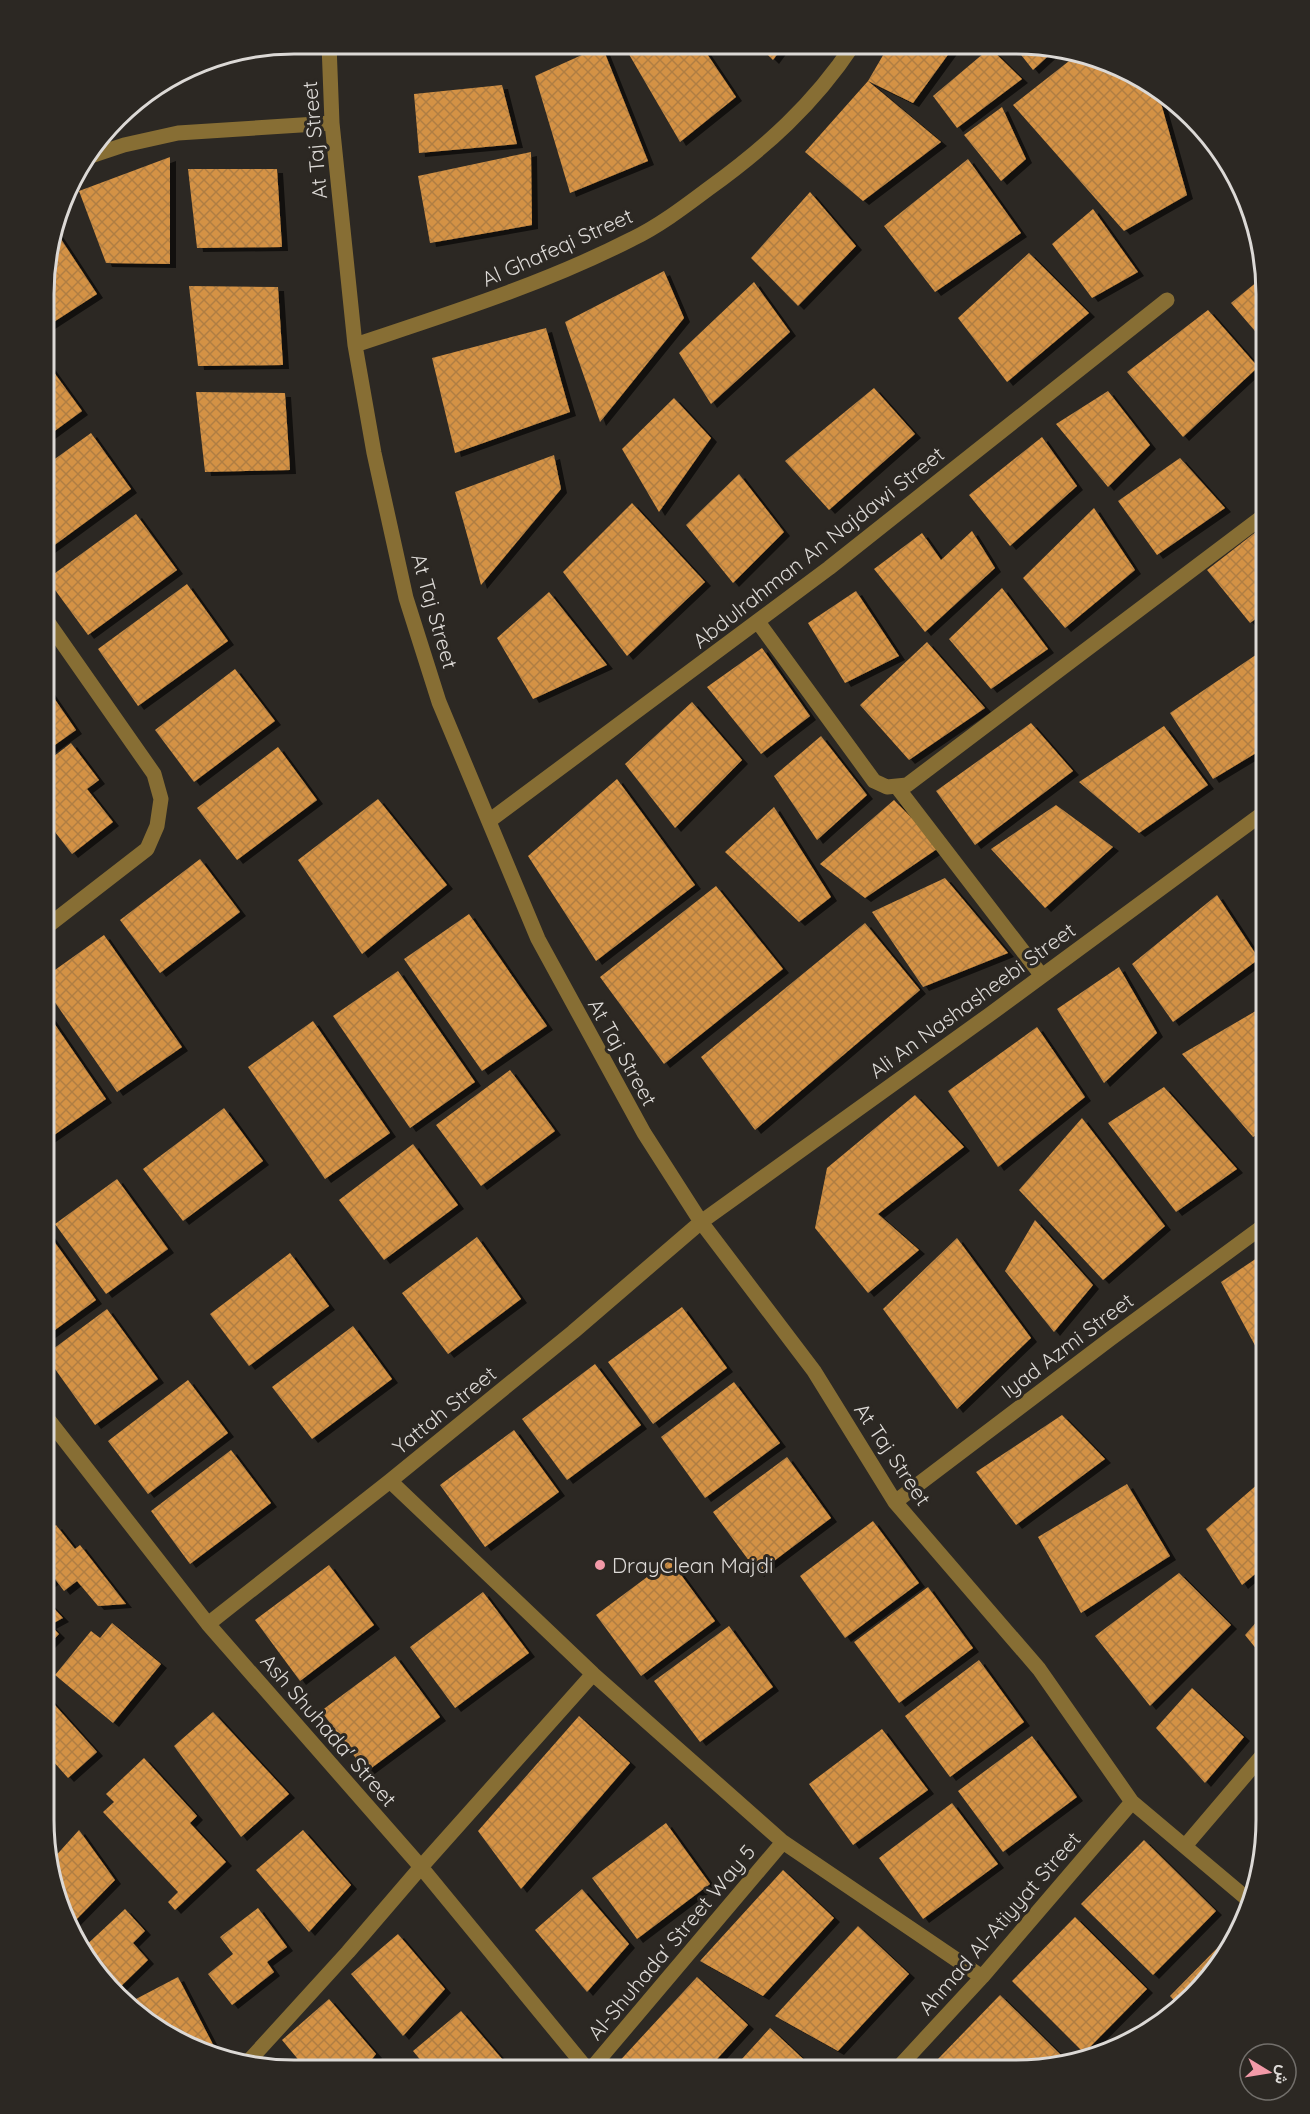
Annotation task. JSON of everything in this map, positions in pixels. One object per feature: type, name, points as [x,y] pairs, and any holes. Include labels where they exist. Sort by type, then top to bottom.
[{"type":"street","name":"At Taj Street","points":[[329,54],[332,123],[355,345],[374,453],[406,598],[439,702],[538,939],[644,1133],[701,1222],[814,1371],[895,1502],[1039,1669],[1132,1802],[1243,1896]]},
{"type":"street","name":"Al Ghafeqi Street","points":[[355,345],[493,298],[581,263],[634,238],[680,210],[752,158],[813,99],[846,54]]},
{"type":"street","points":[[101,153],[178,133],[332,123]]},
{"type":"street","name":"Abdulrahman An Najdawi Street","points":[[489,821],[829,568],[1167,300]]},
{"type":"street","points":[[758,622],[874,781],[887,787],[907,785],[1256,522]]},
{"type":"street","points":[[54,631],[154,774],[161,799],[157,826],[147,849],[54,921]]},
{"type":"street","points":[[897,787],[1042,976]]},
{"type":"street","name":"Ali An Nashasheebi Street","points":[[701,1222],[1042,976],[1256,817]]},
{"type":"street","name":"Yattah Street","points":[[208,1624],[390,1481],[573,1332],[701,1222]]},
{"type":"street","name":"Iyad Azmi Street","points":[[895,1502],[1256,1231]]},
{"type":"street","name":"Ash Shuhada' Street","points":[[54,1427],[208,1624],[421,1866],[582,2060]]},
{"type":"street","points":[[390,1481],[592,1674],[783,1842],[982,1977]]},
{"type":"street","points":[[253,2056],[348,1952],[421,1866],[592,1674]]},
{"type":"street","points":[[1185,1846],[1256,1763]]},
{"type":"street","name":"Ahmad Al-Atiyyat Street","points":[[905,2060],[982,1977],[1132,1802]]},
{"type":"street","name":"Al-Shuhada' Street Way 5","points":[[597,2060],[783,1842]]},
{"type":"building","points":[[584,54],[605,54],[648,161],[570,193],[535,76]]},
{"type":"building","points":[[629,54],[707,54],[736,97],[680,142]]},
{"type":"building","points":[[767,54],[777,54],[773,60]]},
{"type":"building","points":[[884,54],[948,54],[913,103],[868,81]]},
{"type":"building","points":[[983,54],[996,54],[1022,79],[957,128],[933,96]]},
{"type":"building","points":[[1021,54],[1048,56],[1033,70]]},
{"type":"building","points":[[1070,60],[1108,72],[1136,86],[1161,103],[1187,195],[1124,231],[1013,105]]},
{"type":"building","points":[[868,81],[941,142],[863,201],[805,152]]},
{"type":"building","points":[[502,85],[517,144],[419,153],[414,94]]},
{"type":"building","points":[[1002,107],[1026,159],[1001,181],[964,135]]},
{"type":"building","points":[[531,152],[532,225],[430,243],[418,176]]},
{"type":"building","points":[[170,157],[170,264],[106,263],[79,191]]},
{"type":"building","points":[[968,159],[1021,233],[935,292],[884,226]]},
{"type":"building","points":[[188,169],[277,169],[282,247],[197,248]]},
{"type":"building","points":[[810,192],[856,246],[798,306],[751,258]]},
{"type":"building","points":[[1093,209],[1138,272],[1092,298],[1052,244]]},
{"type":"building","points":[[61,239],[97,294],[54,322],[56,263]]},
{"type":"building","points":[[1029,253],[1089,313],[1007,382],[958,318]]},
{"type":"building","points":[[664,271],[684,318],[600,422],[565,322]]},
{"type":"building","points":[[754,282],[790,332],[711,404],[679,353]]},
{"type":"building","points":[[1255,283],[1256,332],[1231,303]]},
{"type":"building","points":[[189,286],[278,287],[283,365],[198,366]]},
{"type":"building","points":[[1208,310],[1256,365],[1256,369],[1183,437],[1127,372]]},
{"type":"building","points":[[546,328],[570,412],[455,453],[432,358]]},
{"type":"building","points":[[54,372],[82,411],[54,431]]},
{"type":"building","points":[[874,388],[915,434],[829,510],[785,461]]},
{"type":"building","points":[[1108,391],[1150,445],[1108,487],[1056,424]]},
{"type":"building","points":[[196,392],[285,393],[290,470],[205,472]]},
{"type":"building","points":[[674,398],[711,438],[659,512],[622,449]]},
{"type":"building","points":[[91,433],[131,489],[54,545],[54,460]]},
{"type":"building","points":[[1042,437],[1077,486],[1010,546],[969,495]]},
{"type":"building","points":[[554,455],[561,489],[481,585],[455,492]]},
{"type":"building","points":[[1180,458],[1225,508],[1157,555],[1118,501]]},
{"type":"building","points":[[739,474],[784,532],[733,583],[686,525]]},
{"type":"building","points":[[632,503],[705,582],[627,656],[563,572]]},
{"type":"building","points":[[1094,508],[1135,570],[1065,628],[1023,578]]},
{"type":"building","points":[[136,514],[177,570],[88,635],[54,589],[54,574]]},
{"type":"building","points":[[972,531],[995,568],[925,632],[874,569],[922,533],[941,560]]},
{"type":"building","points":[[1256,532],[1256,618],[1250,623],[1207,570]]},
{"type":"building","points":[[187,584],[228,641],[138,706],[98,649]]},
{"type":"building","points":[[1002,588],[1048,649],[991,689],[949,639]]},
{"type":"building","points":[[856,591],[899,656],[845,683],[808,623]]},
{"type":"building","points":[[549,592],[607,665],[533,699],[497,638]]},
{"type":"building","points":[[927,642],[985,708],[909,760],[860,705]]},
{"type":"building","points":[[762,648],[810,716],[761,754],[707,687]]},
{"type":"building","points":[[1256,655],[1256,753],[1213,779],[1170,713]]},
{"type":"building","points":[[235,669],[275,721],[194,782],[155,730]]},
{"type":"building","points":[[54,698],[76,730],[54,746]]},
{"type":"building","points":[[692,702],[742,760],[675,828],[625,764]]},
{"type":"building","points":[[1031,723],[1073,771],[975,845],[936,791]]},
{"type":"building","points":[[1164,726],[1208,785],[1139,833],[1079,782]]},
{"type":"building","points":[[821,736],[867,795],[817,840],[774,776]]},
{"type":"building","points":[[71,743],[99,780],[87,789],[113,822],[72,854],[54,831],[54,756]]},
{"type":"building","points":[[278,747],[317,800],[237,860],[197,808]]},
{"type":"building","points":[[617,779],[695,885],[596,961],[528,856]]},
{"type":"building","points":[[378,799],[447,885],[362,954],[298,860]]},
{"type":"building","points":[[894,800],[940,847],[865,898],[820,864]]},
{"type":"building","points":[[1056,805],[1113,847],[1045,908],[991,849]]},
{"type":"building","points":[[774,807],[831,897],[799,922],[725,852]]},
{"type":"building","points":[[200,859],[240,912],[160,973],[120,920]]},
{"type":"building","points":[[945,878],[1008,953],[923,987],[872,912]]},
{"type":"building","points":[[716,886],[783,969],[664,1064],[600,977]]},
{"type":"building","points":[[1217,895],[1256,954],[1256,961],[1173,1022],[1132,964]]},
{"type":"building","points":[[469,914],[547,1026],[482,1071],[404,959]]},
{"type":"building","points":[[865,923],[920,990],[755,1130],[701,1057]]},
{"type":"building","points":[[104,935],[182,1047],[117,1092],[54,1001],[54,971]]},
{"type":"building","points":[[1119,967],[1157,1033],[1104,1083],[1057,1009]]},
{"type":"building","points":[[398,971],[475,1082],[410,1128],[333,1016]]},
{"type":"building","points":[[1256,1011],[1256,1135],[1253,1137],[1182,1054]]},
{"type":"building","points":[[313,1021],[390,1133],[325,1179],[248,1067]]},
{"type":"building","points":[[54,1023],[106,1099],[54,1135]]},
{"type":"building","points":[[1037,1027],[1085,1097],[998,1167],[948,1091]]},
{"type":"building","points":[[510,1070],[555,1131],[481,1186],[436,1125]]},
{"type":"building","points":[[1164,1087],[1237,1169],[1176,1212],[1108,1123]]},
{"type":"building","points":[[915,1095],[964,1147],[878,1214],[919,1250],[868,1293],[815,1228],[827,1168]]},
{"type":"building","points":[[224,1108],[263,1161],[183,1221],[143,1169]]},
{"type":"building","points":[[1082,1118],[1165,1226],[1103,1280],[1019,1190]]},
{"type":"building","points":[[413,1144],[458,1205],[384,1260],[339,1200]]},
{"type":"building","points":[[117,1179],[168,1249],[106,1294],[55,1224]]},
{"type":"building","points":[[1035,1220],[1093,1285],[1054,1332],[1005,1271]]},
{"type":"building","points":[[477,1237],[521,1299],[448,1354],[402,1293]]},
{"type":"building","points":[[957,1238],[1031,1338],[957,1409],[883,1309]]},
{"type":"building","points":[[54,1241],[96,1300],[54,1331]]},
{"type":"building","points":[[290,1253],[329,1306],[249,1366],[210,1314]]},
{"type":"building","points":[[1256,1259],[1256,1347],[1221,1282]]},
{"type":"building","points":[[682,1307],[727,1368],[653,1424],[608,1362]]},
{"type":"building","points":[[107,1309],[158,1379],[95,1425],[54,1368],[54,1348]]},
{"type":"building","points":[[353,1326],[392,1379],[312,1439],[272,1387]]},
{"type":"building","points":[[595,1364],[641,1425],[567,1480],[522,1419]]},
{"type":"building","points":[[188,1380],[228,1433],[148,1494],[108,1441]]},
{"type":"building","points":[[734,1382],[780,1443],[705,1498],[661,1437]]},
{"type":"building","points":[[1062,1415],[1105,1459],[1016,1525],[976,1472]]},
{"type":"building","points":[[514,1430],[559,1492],[485,1547],[440,1485]]},
{"type":"building","points":[[231,1450],[271,1503],[190,1564],[151,1511]]},
{"type":"building","points":[[787,1457],[831,1518],[758,1573],[713,1512]]},
{"type":"building","points":[[1127,1484],[1170,1556],[1081,1613],[1038,1537]]},
{"type":"building","points":[[1256,1486],[1256,1573],[1242,1585],[1206,1529]]},
{"type":"building","points":[[873,1521],[919,1583],[845,1638],[800,1576]]},
{"type":"building","points":[[56,1525],[75,1549],[80,1545],[126,1604],[98,1606],[77,1581],[64,1591],[54,1580],[54,1526]]},
{"type":"building","points":[[670,1560],[715,1621],[641,1676],[596,1615]]},
{"type":"building","points":[[329,1565],[374,1625],[300,1681],[255,1620]]},
{"type":"building","points":[[1179,1573],[1231,1625],[1150,1706],[1095,1636]]},
{"type":"building","points":[[928,1587],[973,1648],[899,1703],[854,1642]]},
{"type":"building","points":[[483,1592],[529,1653],[455,1708],[410,1647]]},
{"type":"building","points":[[54,1609],[63,1618],[54,1623]]},
{"type":"building","points":[[1256,1622],[1256,1649],[1245,1635]]},
{"type":"building","points":[[112,1623],[161,1664],[113,1723],[55,1675],[91,1631],[100,1638]]},
{"type":"building","points":[[729,1626],[773,1687],[700,1742],[654,1681]]},
{"type":"building","points":[[54,1629],[59,1634],[54,1639]]},
{"type":"building","points":[[395,1656],[440,1717],[366,1772],[321,1711]]},
{"type":"building","points":[[979,1660],[1024,1722],[950,1777],[905,1716]]},
{"type":"building","points":[[1192,1688],[1244,1737],[1205,1783],[1156,1728]]},
{"type":"building","points":[[54,1704],[97,1752],[68,1778],[54,1762]]},
{"type":"building","points":[[213,1712],[289,1794],[241,1837],[174,1746]]},
{"type":"building","points":[[579,1716],[630,1763],[521,1889],[478,1831]]},
{"type":"building","points":[[882,1729],[928,1790],[853,1845],[809,1784]]},
{"type":"building","points":[[1032,1736],[1077,1797],[1003,1852],[958,1791]]},
{"type":"building","points":[[144,1758],[197,1816],[190,1823],[226,1862],[175,1910],[168,1902],[178,1892],[103,1812],[114,1802],[106,1794]]},
{"type":"building","points":[[952,1803],[998,1864],[923,1919],[879,1858]]},
{"type":"building","points":[[666,1823],[710,1884],[637,1939],[592,1878]]},
{"type":"building","points":[[79,1830],[115,1880],[76,1920],[62,1882],[57,1855]]},
{"type":"building","points":[[303,1830],[351,1885],[309,1932],[256,1870]]},
{"type":"building","points":[[1144,1840],[1216,1911],[1153,1975],[1081,1904]]},
{"type":"building","points":[[783,1870],[834,1918],[763,1996],[700,1961]]},
{"type":"building","points":[[582,1889],[629,1944],[587,1992],[535,1930]]},
{"type":"building","points":[[258,1908],[287,1947],[267,1962],[274,1972],[232,2005],[208,1974],[233,1954],[220,1937]]},
{"type":"building","points":[[125,1909],[145,1931],[133,1943],[148,1960],[121,1986],[88,1943]]},
{"type":"building","points":[[1075,1917],[1147,1989],[1088,2049],[1082,2051],[1012,1981]]},
{"type":"building","points":[[858,1926],[909,1974],[838,2051],[775,2016]]},
{"type":"building","points":[[398,1934],[445,1989],[403,2036],[351,1974]]},
{"type":"building","points":[[1221,1944],[1186,1990],[1174,2000],[1170,1996]]},
{"type":"building","points":[[178,1977],[214,2046],[174,2028],[135,1999]]},
{"type":"building","points":[[697,1977],[748,2025],[716,2060],[620,2060]]},
{"type":"building","points":[[1000,1995],[1061,2055],[1016,2060],[938,2059]]},
{"type":"building","points":[[329,1999],[376,2054],[371,2060],[299,2060],[282,2040]]},
{"type":"building","points":[[461,2011],[503,2060],[420,2060],[413,2051]]},
{"type":"building","points":[[770,2028],[804,2060],[741,2060]]},
{"type":"place","name":"DrayClean Majdi","points":[[600,1565]]}]
